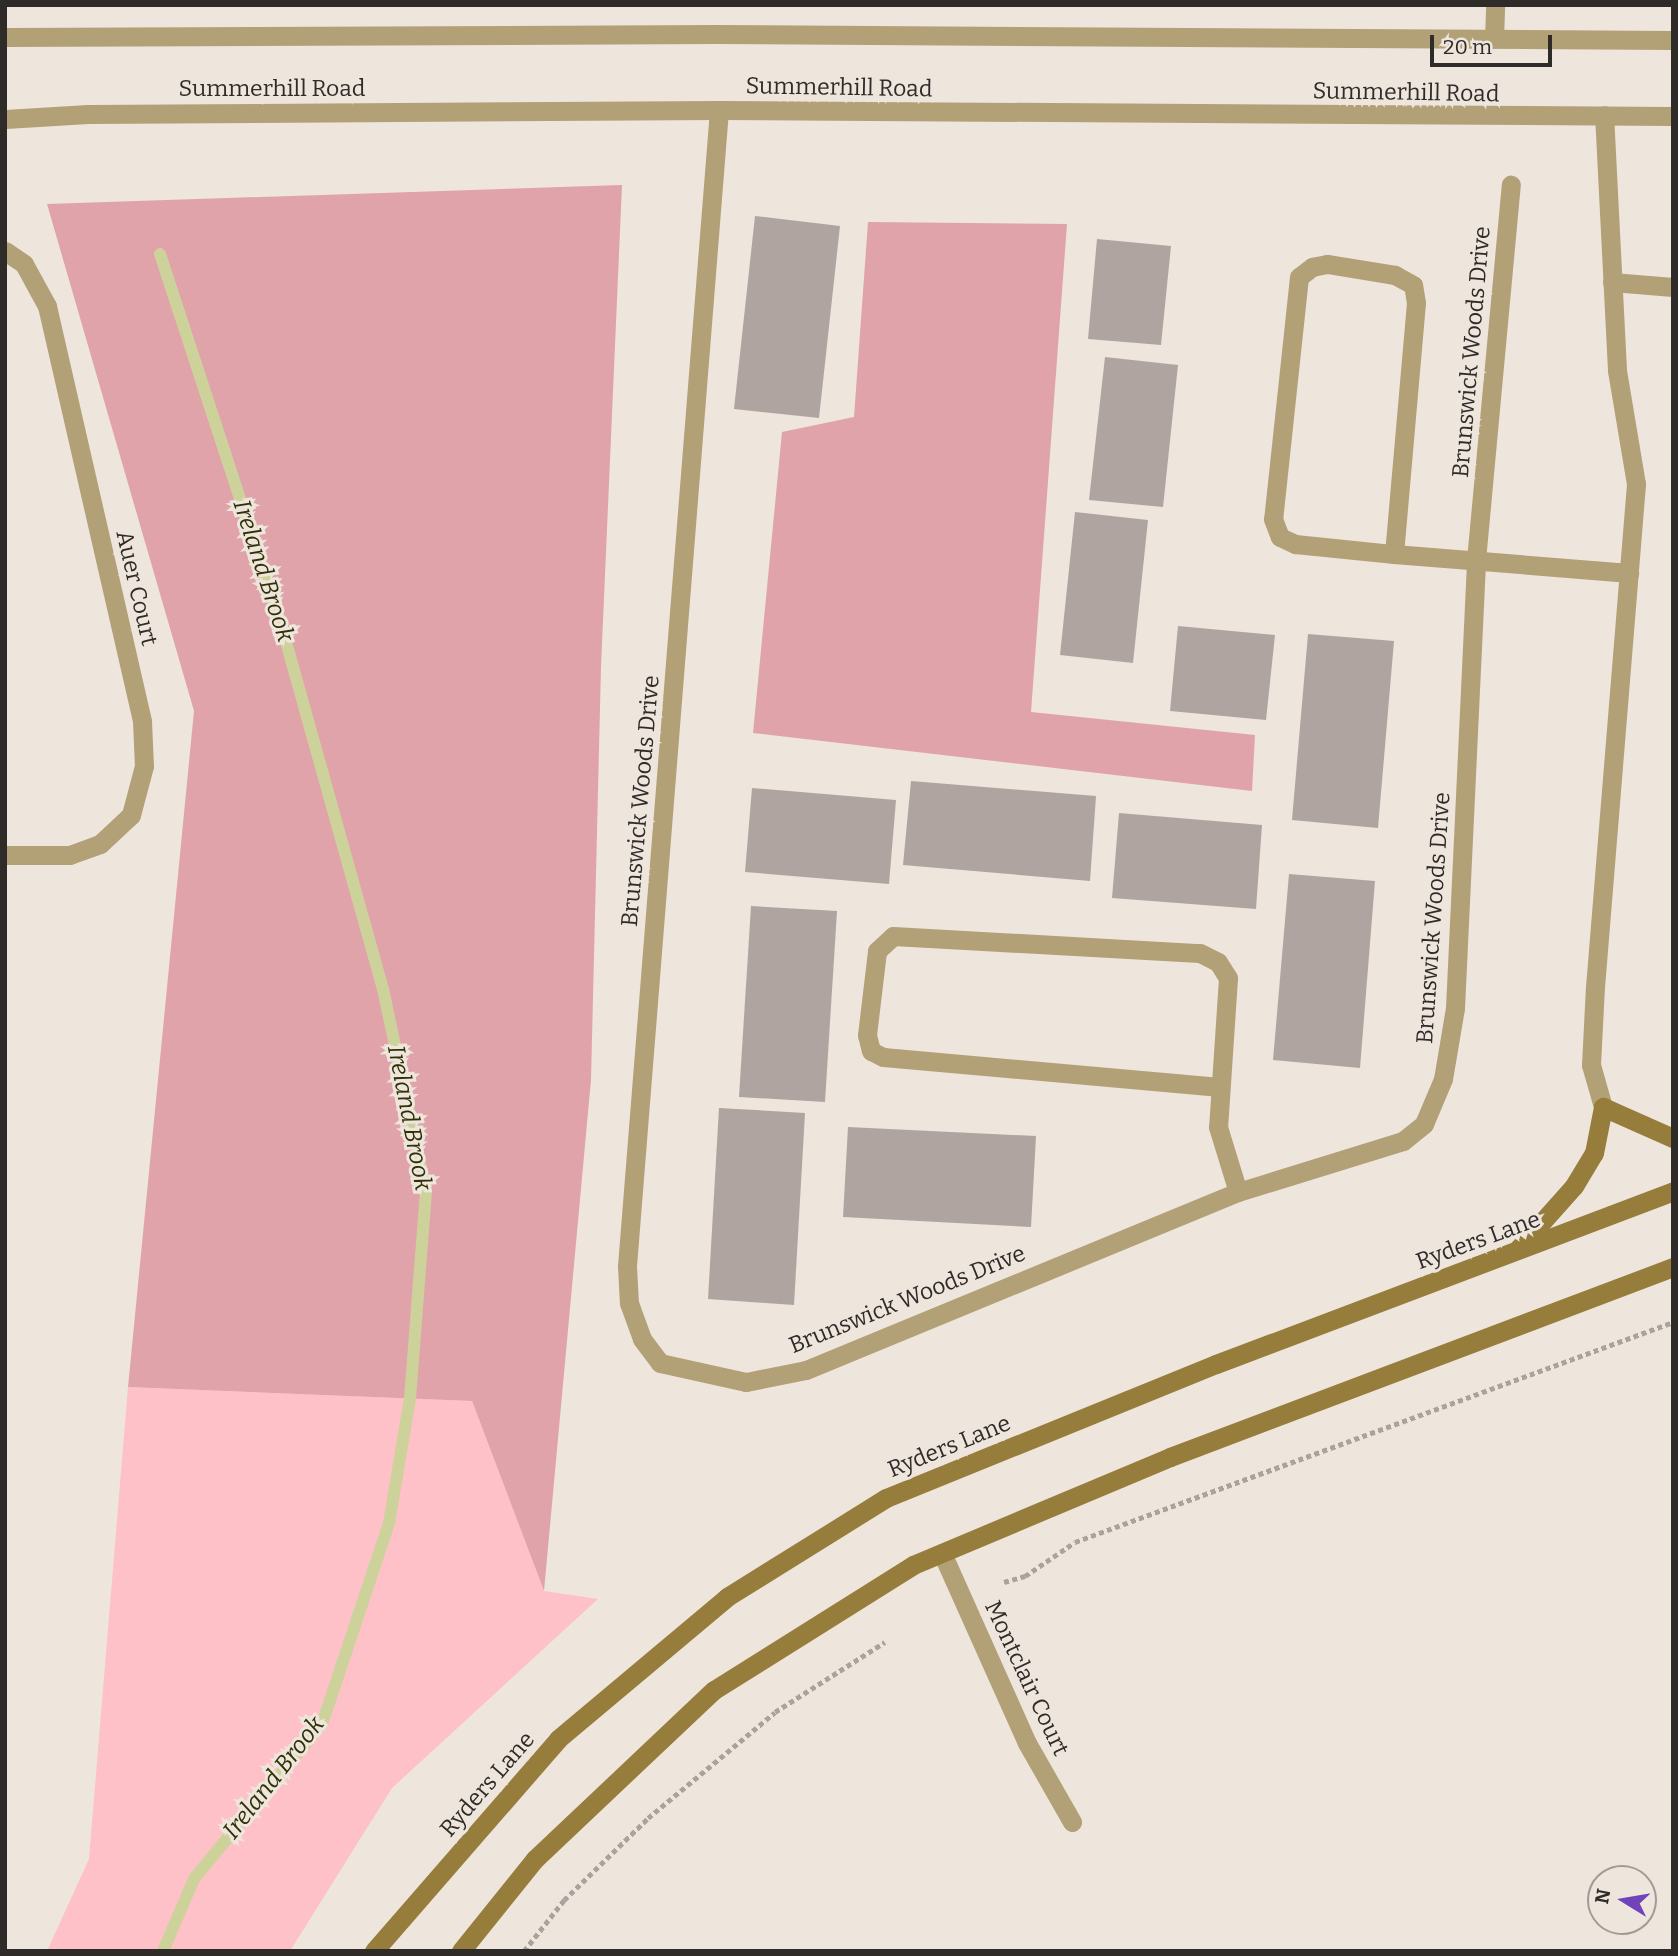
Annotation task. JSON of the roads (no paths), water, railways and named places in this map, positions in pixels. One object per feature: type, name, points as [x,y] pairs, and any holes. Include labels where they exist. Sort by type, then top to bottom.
[{"type":"main road","points":[[1515,1253],[1574,1186],[1594,1153],[1603,1107],[1673,1138]]},
{"type":"main road","name":"Ryders Lane","points":[[374,1951],[558,1739],[727,1597],[886,1498],[1216,1364],[1673,1191]]},
{"type":"main road","points":[[461,1951],[535,1859],[714,1690],[913,1565],[1170,1457],[1673,1267]]},
{"type":"street","points":[[1494,39],[1495,5]]},
{"type":"street","points":[[5,37],[730,34],[1673,40]]},
{"type":"street","name":"Summerhill Road","points":[[5,119],[102,114],[719,110],[1673,116]]},
{"type":"street","name":"Brunswick Woods Drive","points":[[719,110],[627,1266],[629,1303],[642,1339],[660,1363],[687,1373],[746,1382],[806,1370],[1238,1192],[1403,1141],[1424,1124],[1434,1104],[1450,1050],[1455,1008],[1476,560],[1511,185]]},
{"type":"street","points":[[1603,1107],[1591,1065],[1636,484],[1617,370],[1604,115]]},
{"type":"street","name":"Auer Court","points":[[5,251],[24,264],[47,306],[142,721],[144,766],[131,815],[100,844],[71,855],[5,855]]},
{"type":"street","points":[[1394,554],[1416,303],[1413,285],[1395,275],[1327,264],[1312,267],[1299,277],[1273,519],[1280,537],[1295,544],[1394,554],[1629,573]]},
{"type":"street","points":[[1612,282],[1673,287]]},
{"type":"street","points":[[1220,1087],[883,1057],[871,1051],[867,1035],[877,951],[893,936],[1200,953],[1218,962],[1228,978],[1218,1127],[1238,1192]]},
{"type":"street","name":"Montclair Court","points":[[942,1553],[1027,1743],[1072,1822]]},
{"type":"waterway","name":"Ireland Brook","points":[[160,254],[283,631],[383,989],[426,1191],[410,1398],[389,1523],[322,1724],[194,1879],[163,1951]]}]
